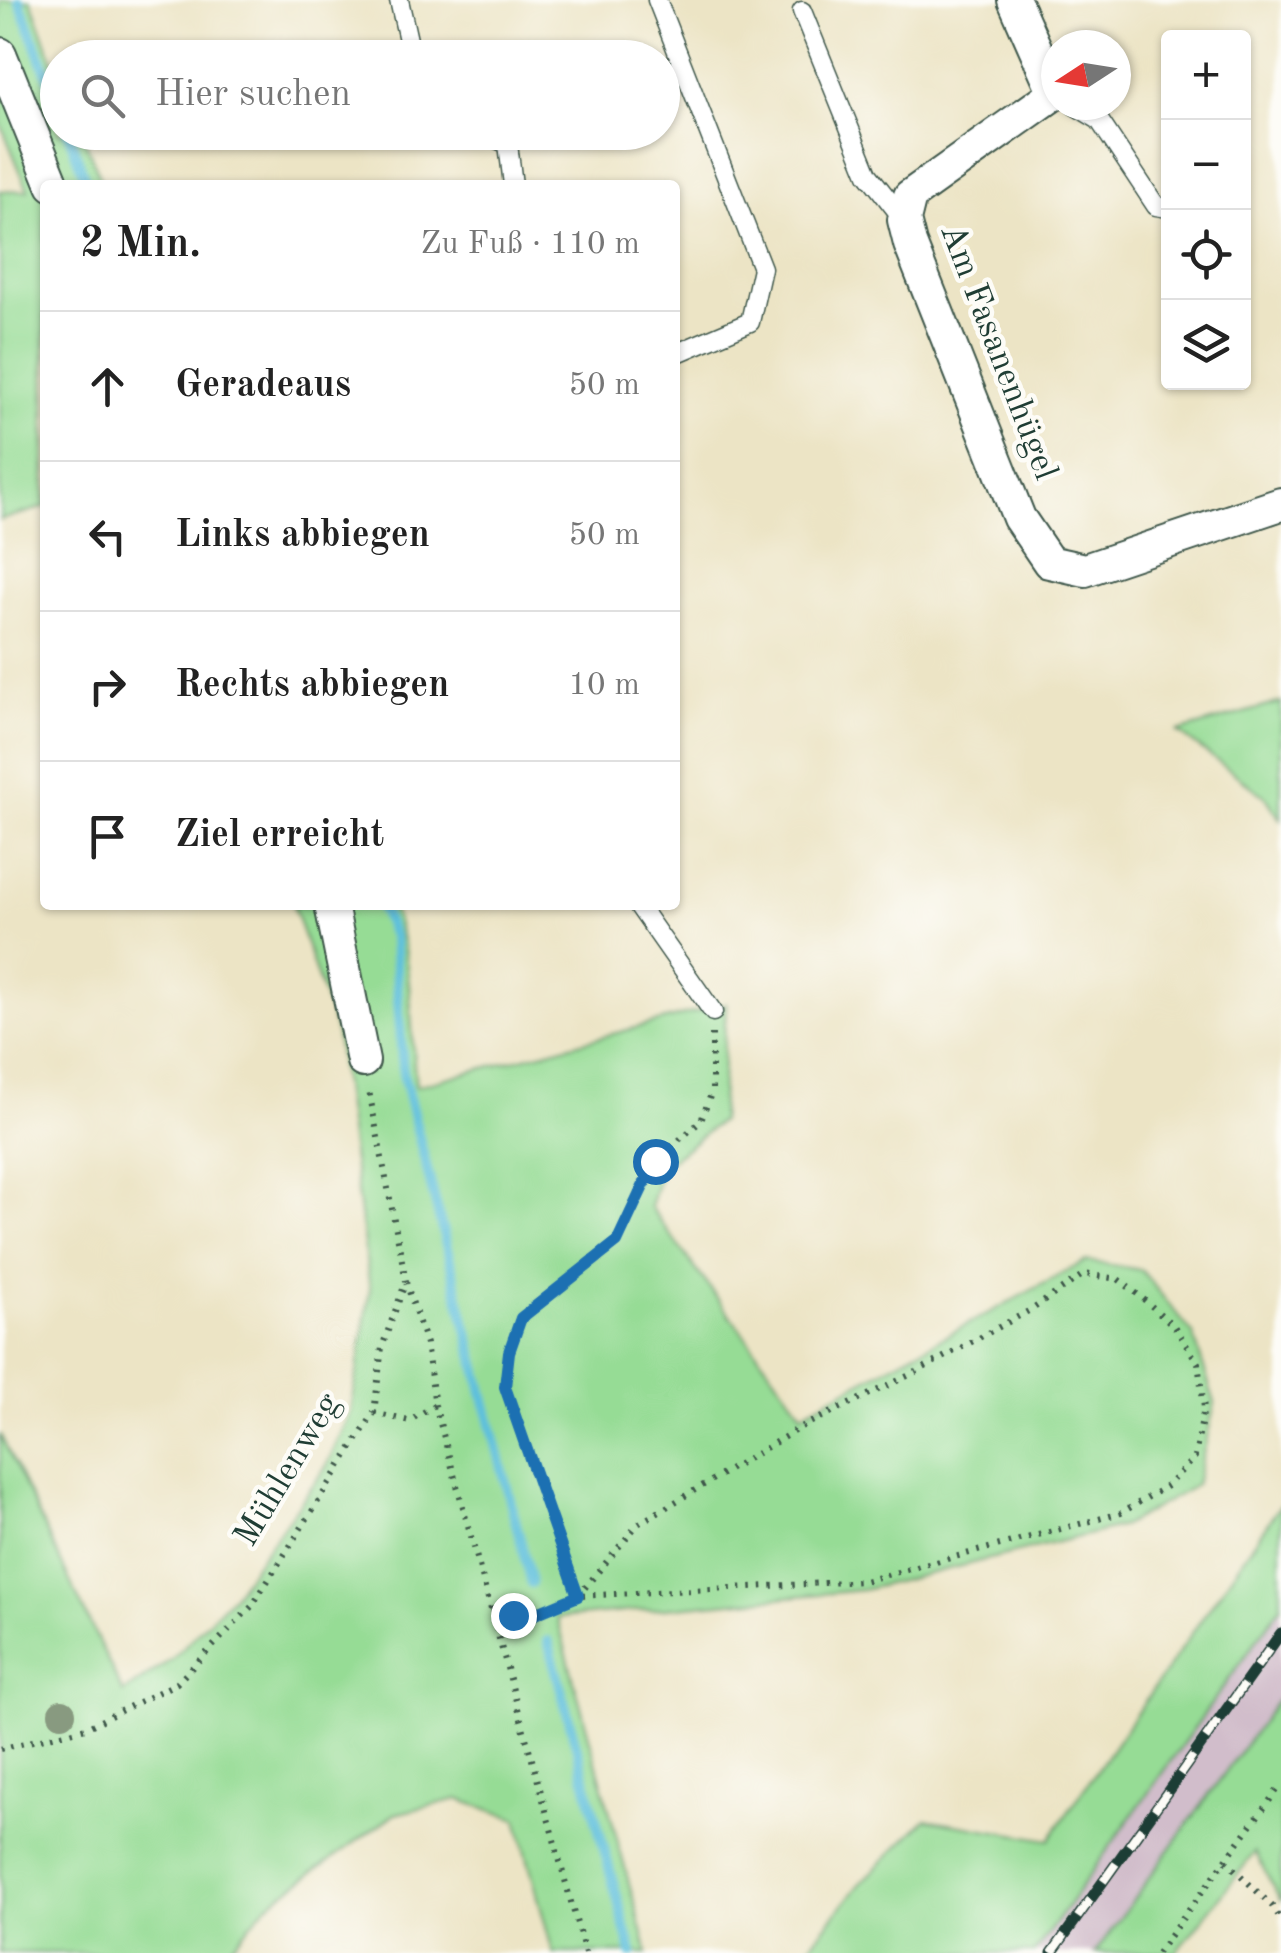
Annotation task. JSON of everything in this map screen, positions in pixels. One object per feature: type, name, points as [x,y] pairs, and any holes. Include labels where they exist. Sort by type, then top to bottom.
[{"type":"street","name":"Am Fasanenhügel","points":[[1014,0],[1041,61]]},
{"type":"street","points":[[0,54],[51,180]]},
{"type":"street","name":"Am Fasanenhügel","points":[[1041,103],[910,196],[904,220],[910,244],[1019,518],[1049,562],[1085,570],[1281,504]]},
{"type":"street","points":[[332,910],[363,1061]]},
{"type":"lane","points":[[399,0],[408,40]]},
{"type":"lane","points":[[658,0],[674,40]]},
{"type":"lane","points":[[802,12],[868,174],[904,220]]},
{"type":"lane","points":[[680,57],[762,268],[750,322],[680,352]]},
{"type":"lane","points":[[1098,120],[1156,206],[1161,207]]},
{"type":"lane","points":[[509,150],[513,180]]},
{"type":"lane","points":[[642,910],[713,1012]]},
{"type":"path","points":[[578,1596],[505,1387],[509,1352],[521,1318],[617,1242],[655,1161],[701,1121],[712,1091],[713,1012]]},
{"type":"path","points":[[363,1061],[406,1281],[426,1344],[435,1405],[585,1953]]},
{"type":"path","points":[[492,1610],[513,1615],[535,1614],[578,1596],[864,1581],[1120,1513],[1167,1486],[1195,1456],[1204,1408],[1198,1362],[1174,1326],[1118,1279],[1084,1274],[1034,1308],[801,1427],[638,1524],[578,1596]]},
{"type":"path","name":"Mühlenweg","points":[[0,1749],[86,1728],[177,1682],[252,1606],[374,1413],[382,1348],[406,1281]]},
{"type":"path","points":[[374,1413],[408,1421],[435,1405]]},
{"type":"path","points":[[1157,1953],[1281,1785]]},
{"type":"path","points":[[1226,1861],[1272,1906],[1281,1921]]},
{"type":"shaded area","points":[[1281,1606],[1281,1695],[1095,1953],[1034,1953]]},
{"type":"green space","points":[[0,0],[31,0],[45,40],[40,40],[40,150],[89,150],[101,180],[40,180],[40,508],[0,520],[0,191],[28,190],[0,122]]},
{"type":"green space","points":[[1281,702],[1281,820],[1266,797],[1178,732]]},
{"type":"green space","points":[[295,910],[393,910],[408,972],[416,1086],[726,1004],[720,1121],[662,1167],[650,1207],[802,1413],[1086,1261],[1141,1270],[1193,1334],[1215,1403],[1196,1485],[1123,1526],[863,1590],[557,1618],[648,1953],[553,1953],[517,1819],[458,1799],[395,1814],[267,1905],[226,1953],[0,1953],[0,1434],[123,1693],[172,1659],[234,1594],[326,1467],[351,1412],[370,1290],[336,1033]]},
{"type":"green space","points":[[1281,1504],[1281,1606],[1034,1953],[804,1953],[861,1883],[926,1819],[1049,1840]]},
{"type":"green space","points":[[1281,1695],[1281,1902],[1255,1852],[1176,1953],[1095,1953]]},
{"type":"waterway","points":[[19,0],[40,56]]},
{"type":"waterway","points":[[74,150],[85,180]]},
{"type":"waterway","points":[[382,910],[394,938],[403,1074],[531,1583]]},
{"type":"waterway","points":[[548,1641],[632,1953]]},
{"type":"railway","points":[[1052,1953],[1281,1633]]},
{"type":"route","points":[[513,1615],[535,1614],[578,1596],[505,1387],[509,1352],[521,1318],[617,1242],[655,1161]]}]
